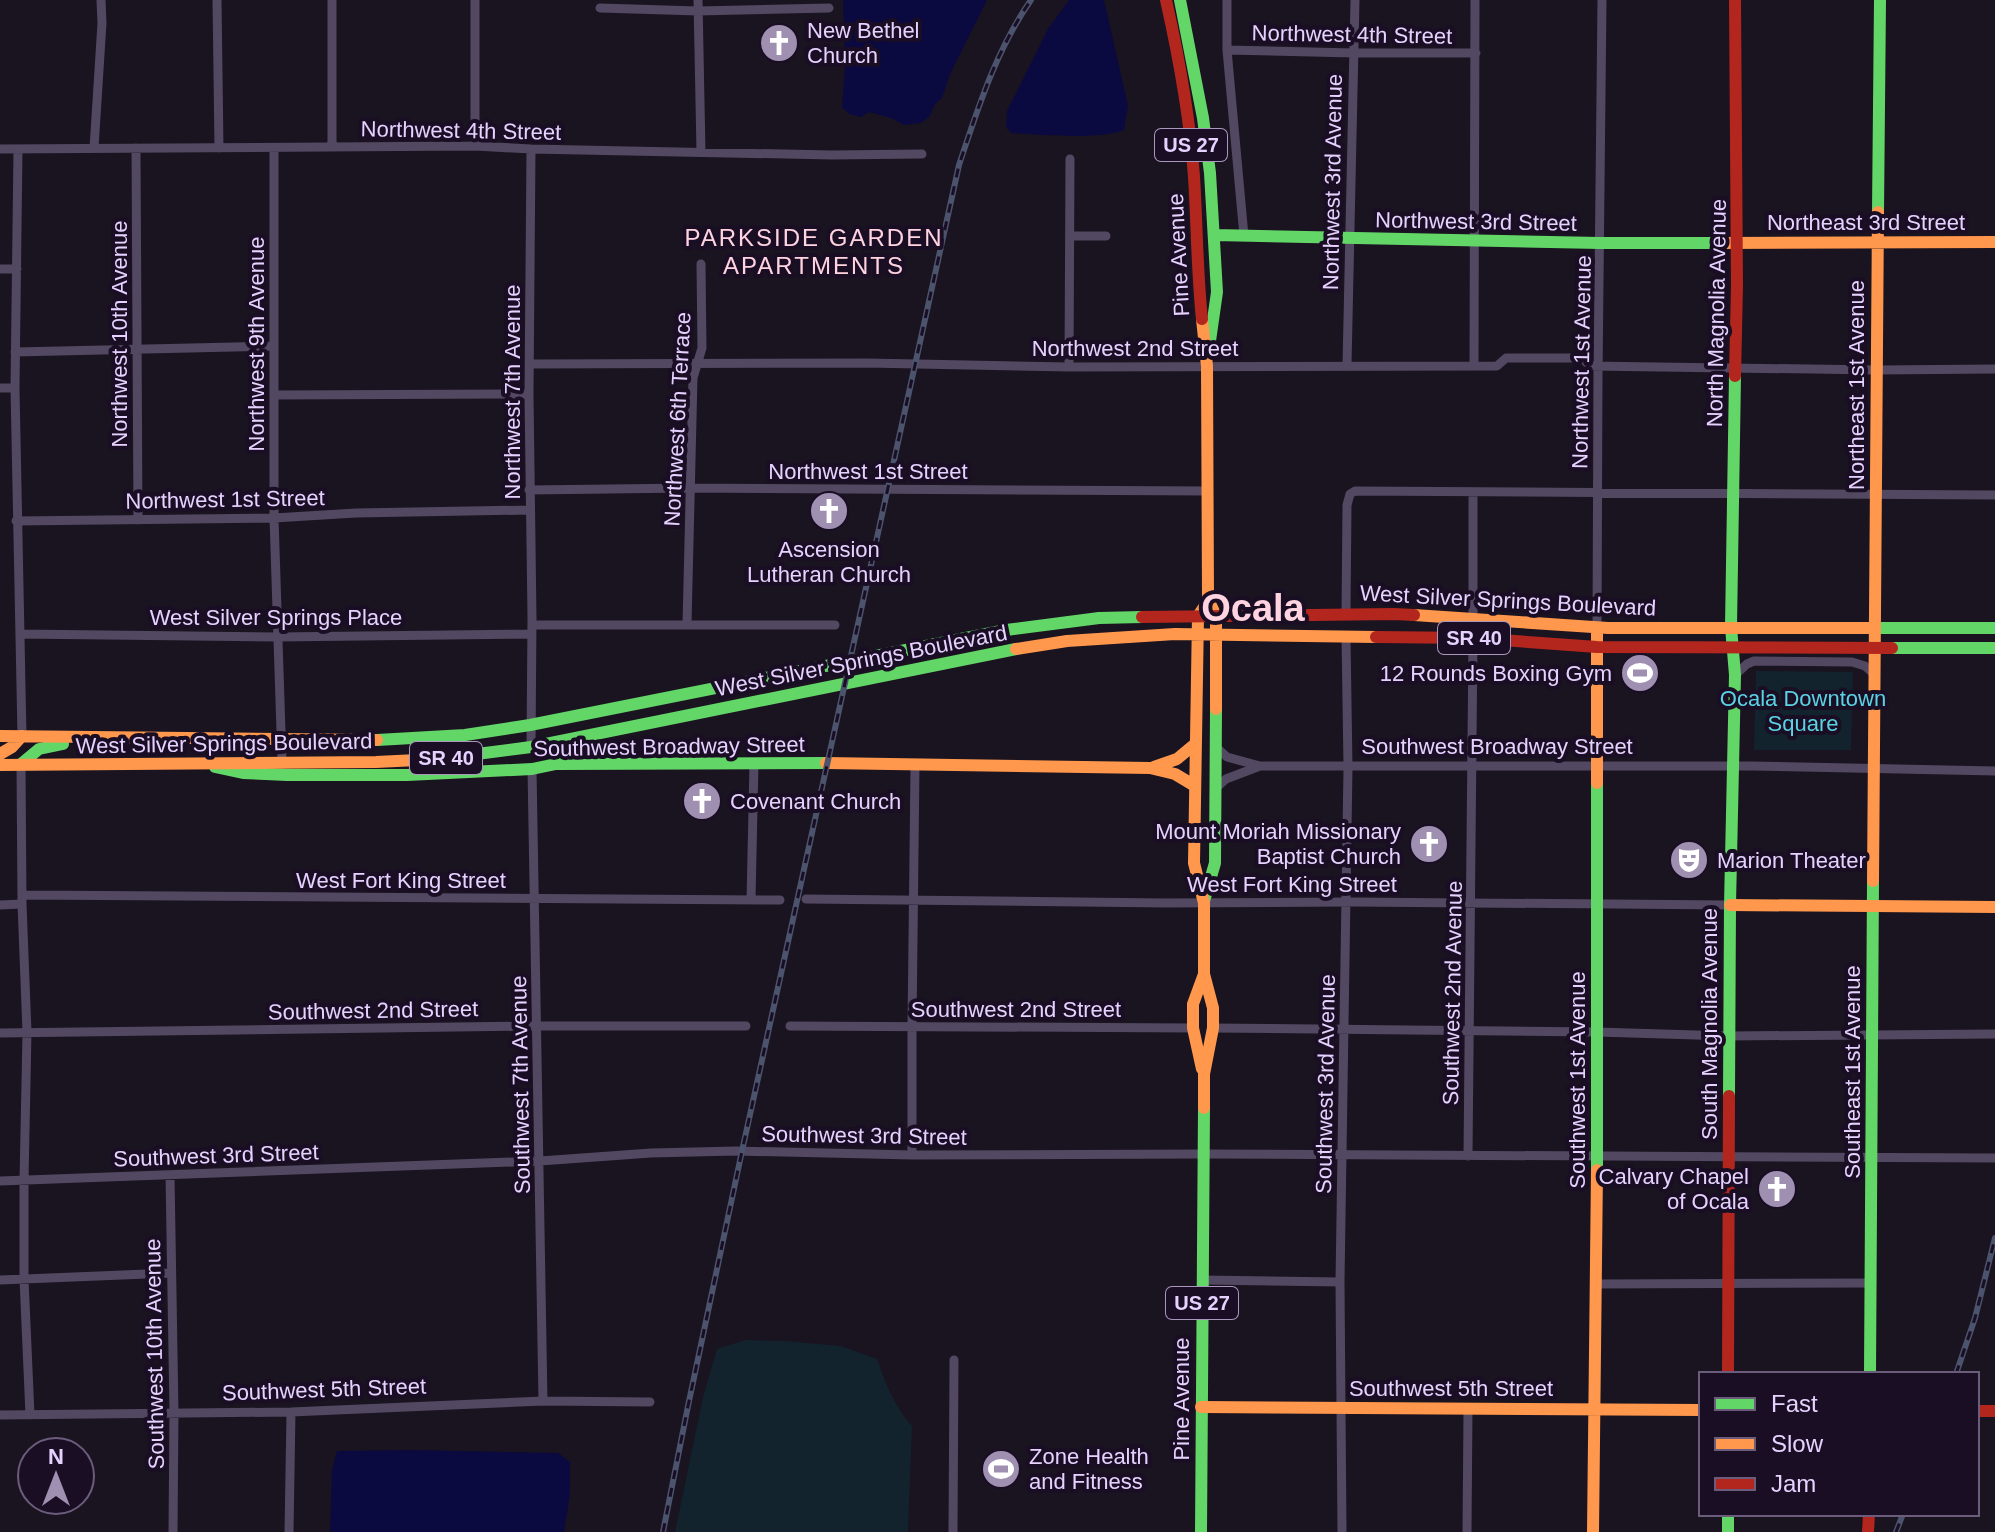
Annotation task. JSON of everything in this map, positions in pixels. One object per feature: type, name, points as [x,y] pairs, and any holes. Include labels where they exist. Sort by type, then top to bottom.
[{"type":"main road","name":"Pine Avenue","points":[[1166,0],[1188,119],[1207,366],[1208,601],[1216,616],[1216,747],[1215,863],[1204,903]]},
{"type":"main road","name":"Pine Avenue","points":[[1180,0],[1203,118],[1215,235],[1217,292],[1207,366]]},
{"type":"main road","name":"North Magnolia Avenue","points":[[1731,627],[1737,243],[1735,0]]},
{"type":"main road","name":"Northeast 1st Avenue","points":[[1875,770],[1880,0]]},
{"type":"main road","name":"Northwest 3rd Street","points":[[1215,235],[1737,243]]},
{"type":"main road","name":"Northeast 3rd Street","points":[[1737,243],[1995,242]]},
{"type":"main road","points":[[1198,616],[1208,601]]},
{"type":"main road","name":"West Silver Springs Boulevard","points":[[0,736],[281,741],[433,738],[530,725],[1038,624],[1099,618],[1346,613],[1473,618],[1597,628],[1731,627]]},
{"type":"main road","name":"Pine Avenue","points":[[1198,616],[1194,863],[1204,903],[1204,974],[1213,1008],[1213,1028],[1204,1074],[1201,1532]]},
{"type":"main road","points":[[1409,637],[1426,629],[1457,629],[1473,618]]},
{"type":"main road","points":[[1473,638],[1487,625],[1535,623]]},
{"type":"main road","name":"SR 40","points":[[1731,627],[1995,628]]},
{"type":"main road","name":"South Magnolia Avenue","points":[[1728,1372],[1730,905],[1735,675],[1731,627]]},
{"type":"main road","name":"Southwest 1st Avenue","points":[[1593,1532],[1597,1284],[1597,628]]},
{"type":"main road","name":"West Silver Springs Boulevard","points":[[0,765],[420,760],[489,754],[1006,650],[1067,641],[1175,634],[1473,638],[1597,647],[1732,648]]},
{"type":"main road","name":"SR 40","points":[[1732,648],[1995,648]]},
{"type":"main road","points":[[0,754],[7,752],[22,736]]},
{"type":"main road","points":[[21,764],[34,751],[50,745],[124,746],[163,738]]},
{"type":"main road","name":"Southwest Broadway Street","points":[[1150,768],[1186,756],[1195,744]]},
{"type":"main road","name":"Southwest Broadway Street","points":[[190,763],[243,773],[287,775],[407,775],[532,769],[556,764],[1150,768],[1175,774],[1195,786]]},
{"type":"main road","name":"Southeast 1st Avenue","points":[[1870,1372],[1875,770]]},
{"type":"main road","points":[[1730,905],[1995,907]]},
{"type":"main road","name":"Pine Avenue","points":[[1204,974],[1193,1004],[1193,1028],[1204,1074]]},
{"type":"main road","name":"Southwest 5th Street","points":[[1201,1407],[1699,1410]]},
{"type":"street","points":[[94,148],[101,0]]},
{"type":"street","points":[[217,0],[219,148]]},
{"type":"street","points":[[332,0],[332,146]]},
{"type":"street","points":[[475,0],[475,146]]},
{"type":"street","points":[[698,0],[701,152]]},
{"type":"street","points":[[1227,0],[1227,50],[1244,236]]},
{"type":"street","name":"Northwest 3rd Avenue","points":[[1347,365],[1355,0]]},
{"type":"street","points":[[1474,366],[1475,0]]},
{"type":"street","name":"Northwest 1st Avenue","points":[[1597,628],[1602,0]]},
{"type":"street","points":[[600,8],[698,11],[829,8]]},
{"type":"street","name":"Northwest 4th Street","points":[[1227,50],[1476,53]]},
{"type":"street","name":"Northwest 4th Street","points":[[0,149],[475,146],[832,155],[922,154]]},
{"type":"street","name":"Northwest 10th Avenue","points":[[136,148],[138,520]]},
{"type":"street","name":"Northwest 9th Avenue","points":[[274,148],[274,518],[282,762]]},
{"type":"street","points":[[18,149],[15,388],[22,736]]},
{"type":"street","name":"Northwest 7th Avenue","points":[[531,149],[529,490],[532,629]]},
{"type":"street","points":[[1069,367],[1070,159]]},
{"type":"street","points":[[1071,236],[1106,236]]},
{"type":"street","name":"Northwest 6th Terrace","points":[[687,624],[693,378],[702,348],[701,264]]},
{"type":"street","points":[[0,269],[17,269]]},
{"type":"street","points":[[15,352],[273,346]]},
{"type":"street","name":"Northwest 2nd Street","points":[[530,364],[1497,366],[1506,358],[1582,358],[1590,366],[1995,369]]},
{"type":"street","points":[[0,388],[15,388]]},
{"type":"street","points":[[274,395],[529,394]]},
{"type":"street","name":"Northwest 1st Street","points":[[529,490],[1207,491]]},
{"type":"street","points":[[1346,613],[1347,505],[1350,494],[1355,491],[1995,495]]},
{"type":"street","points":[[1473,493],[1473,618]]},
{"type":"street","name":"Northwest 1st Street","points":[[16,521],[274,518],[356,513],[530,510]]},
{"type":"street","name":"West Silver Springs Place","points":[[20,634],[277,637],[687,624],[835,625]]},
{"type":"street","points":[[531,747],[532,629]]},
{"type":"street","name":"Southwest 3rd Avenue","points":[[1342,1532],[1340,1282],[1348,767],[1346,637]]},
{"type":"street","name":"Southwest 2nd Avenue","points":[[1468,1156],[1473,638]]},
{"type":"street","points":[[1735,675],[1754,661],[1852,662],[1865,666],[1875,675]]},
{"type":"street","name":"Southwest Broadway Street","points":[[1216,747],[1227,757],[1260,766],[1734,766],[1995,771]]},
{"type":"street","points":[[751,900],[754,763]]},
{"type":"street","points":[[21,764],[27,1032],[24,1279],[30,1415]]},
{"type":"street","points":[[912,1155],[915,765]]},
{"type":"street","name":"Southwest Broadway Street","points":[[1215,789],[1226,779],[1260,766]]},
{"type":"street","name":"Southwest 7th Avenue","points":[[532,769],[543,1401]]},
{"type":"street","name":"West Fort King Street","points":[[806,899],[1730,905]]},
{"type":"street","name":"West Fort King Street","points":[[0,905],[22,900],[780,900]]},
{"type":"street","name":"Southwest 2nd Street","points":[[0,1033],[746,1026]]},
{"type":"street","name":"Southwest 2nd Street","points":[[790,1026],[1193,1028]]},
{"type":"street","points":[[1213,1028],[1729,1036],[1995,1034]]},
{"type":"street","name":"Southwest 3rd Street","points":[[0,1181],[736,1151],[912,1155],[1995,1158]]},
{"type":"street","name":"Southwest 10th Avenue","points":[[170,1175],[173,1532]]},
{"type":"street","points":[[0,1280],[171,1273]]},
{"type":"street","points":[[1202,1280],[1340,1282]]},
{"type":"street","points":[[1597,1284],[1871,1283]]},
{"type":"street","points":[[953,1532],[954,1360]]},
{"type":"street","name":"Southwest 5th Street","points":[[0,1415],[291,1412],[543,1401],[650,1402]]},
{"type":"street","points":[[1467,1532],[1468,1410]]},
{"type":"street","points":[[289,1532],[291,1412]]},
{"type":"green space","name":"Ocala Downtown Square","points":[[1756,671],[1853,672],[1851,750],[1754,750]]},
{"type":"green space","points":[[745,1340],[841,1346],[877,1359],[895,1403],[912,1426],[908,1532],[675,1532],[703,1397],[717,1349]]},
{"type":"shaded area","points":[[843,0],[987,0],[950,74],[942,98],[921,123],[904,125],[869,112],[861,117],[849,114],[842,107],[845,67]]},
{"type":"shaded area","points":[[1069,0],[1104,0],[1128,106],[1124,130],[1085,136],[1011,133],[1006,127],[1007,111],[1048,29]]},
{"type":"shaded area","points":[[337,1451],[558,1453],[570,1462],[570,1494],[564,1532],[330,1532],[332,1469]]},
{"type":"railway","points":[[663,1532],[742,1151],[959,165],[998,59],[1031,0]]},
{"type":"railway","points":[[1957,1372],[1975,1318],[1995,1238]]},
{"type":"railway","points":[[1896,1532],[1902,1516]]},
{"type":"traffic: fast","points":[[1180,0],[1203,118],[1210,173],[1217,292],[1210,341]]},
{"type":"traffic: fast","points":[[1878,212],[1880,0]]},
{"type":"traffic: fast","points":[[1215,235],[1720,243]]},
{"type":"traffic: fast","points":[[1729,1096],[1735,675],[1731,627],[1735,376]]},
{"type":"traffic: fast","points":[[377,740],[465,735],[530,725],[1006,630],[1099,618],[1142,617]]},
{"type":"traffic: fast","points":[[1869,628],[1995,628]]},
{"type":"traffic: fast","points":[[1892,648],[1995,648]]},
{"type":"traffic: fast","points":[[438,759],[531,747],[1016,649]]},
{"type":"traffic: fast","points":[[1204,901],[1215,863],[1216,709]]},
{"type":"traffic: fast","points":[[21,764],[39,749],[63,744]]},
{"type":"traffic: fast","points":[[215,767],[243,773],[287,775],[407,775],[532,769],[556,764],[826,763]]},
{"type":"traffic: fast","points":[[1597,783],[1597,1170]]},
{"type":"traffic: fast","points":[[1870,1372],[1873,881]]},
{"type":"traffic: fast","points":[[1201,1532],[1204,1108]]},
{"type":"traffic: fast","points":[[1728,1516],[1728,1532]]},
{"type":"traffic: slow","points":[[1873,881],[1878,212]]},
{"type":"traffic: slow","points":[[1720,243],[1995,242]]},
{"type":"traffic: slow","points":[[1202,319],[1207,366],[1208,599],[1216,616],[1216,709]]},
{"type":"traffic: slow","points":[[1204,1108],[1204,1074],[1213,1028],[1213,1008],[1204,974],[1204,903],[1194,863],[1198,616],[1208,601]]},
{"type":"traffic: slow","points":[[1414,615],[1608,628],[1869,628]]},
{"type":"traffic: slow","points":[[1597,628],[1597,783]]},
{"type":"traffic: slow","points":[[1016,649],[1067,641],[1175,634],[1376,637]]},
{"type":"traffic: slow","points":[[0,736],[377,740]]},
{"type":"traffic: slow","points":[[0,754],[22,736]]},
{"type":"traffic: slow","points":[[1154,767],[1177,759],[1195,744]]},
{"type":"traffic: slow","points":[[0,765],[438,759]]},
{"type":"traffic: slow","points":[[826,763],[1150,768],[1175,774],[1195,786]]},
{"type":"traffic: slow","points":[[1730,905],[1995,907]]},
{"type":"traffic: slow","points":[[1202,1069],[1193,1028],[1193,1004],[1204,974]]},
{"type":"traffic: slow","points":[[1593,1532],[1597,1170]]},
{"type":"traffic: slow","points":[[1201,1407],[1699,1410]]},
{"type":"traffic: jam","points":[[1166,0],[1190,132],[1202,319]]},
{"type":"traffic: jam","points":[[1735,0],[1735,376]]},
{"type":"traffic: jam","points":[[1142,617],[1414,615]]},
{"type":"traffic: jam","points":[[1376,637],[1473,638],[1597,647],[1892,648]]},
{"type":"traffic: jam","points":[[1728,1372],[1729,1096]]},
{"type":"traffic: jam","points":[[1979,1411],[1995,1411]]},
{"type":"traffic: jam","points":[[1868,1532],[1869,1516]]},
{"type":"place","name":"New Bethel Church","points":[[779,43]]},
{"type":"place","name":"Ascension Lutheran Church","points":[[829,511]]},
{"type":"place","name":"12 Rounds Boxing Gym","points":[[1640,673]]},
{"type":"place","name":"Covenant Church","points":[[702,801]]},
{"type":"place","name":"Mount Moriah Missionary Baptist Church","points":[[1429,844]]},
{"type":"place","name":"Marion Theater","points":[[1689,860]]},
{"type":"place","name":"Calvary Chapel of Ocala","points":[[1777,1189]]},
{"type":"place","name":"Zone Health and Fitness","points":[[1001,1469]]},
{"type":"district","name":"PARKSIDE GARDEN APARTMENTS","points":[[814,252]]},
{"type":"district","name":"Ocala","points":[[1253,608]]}]
